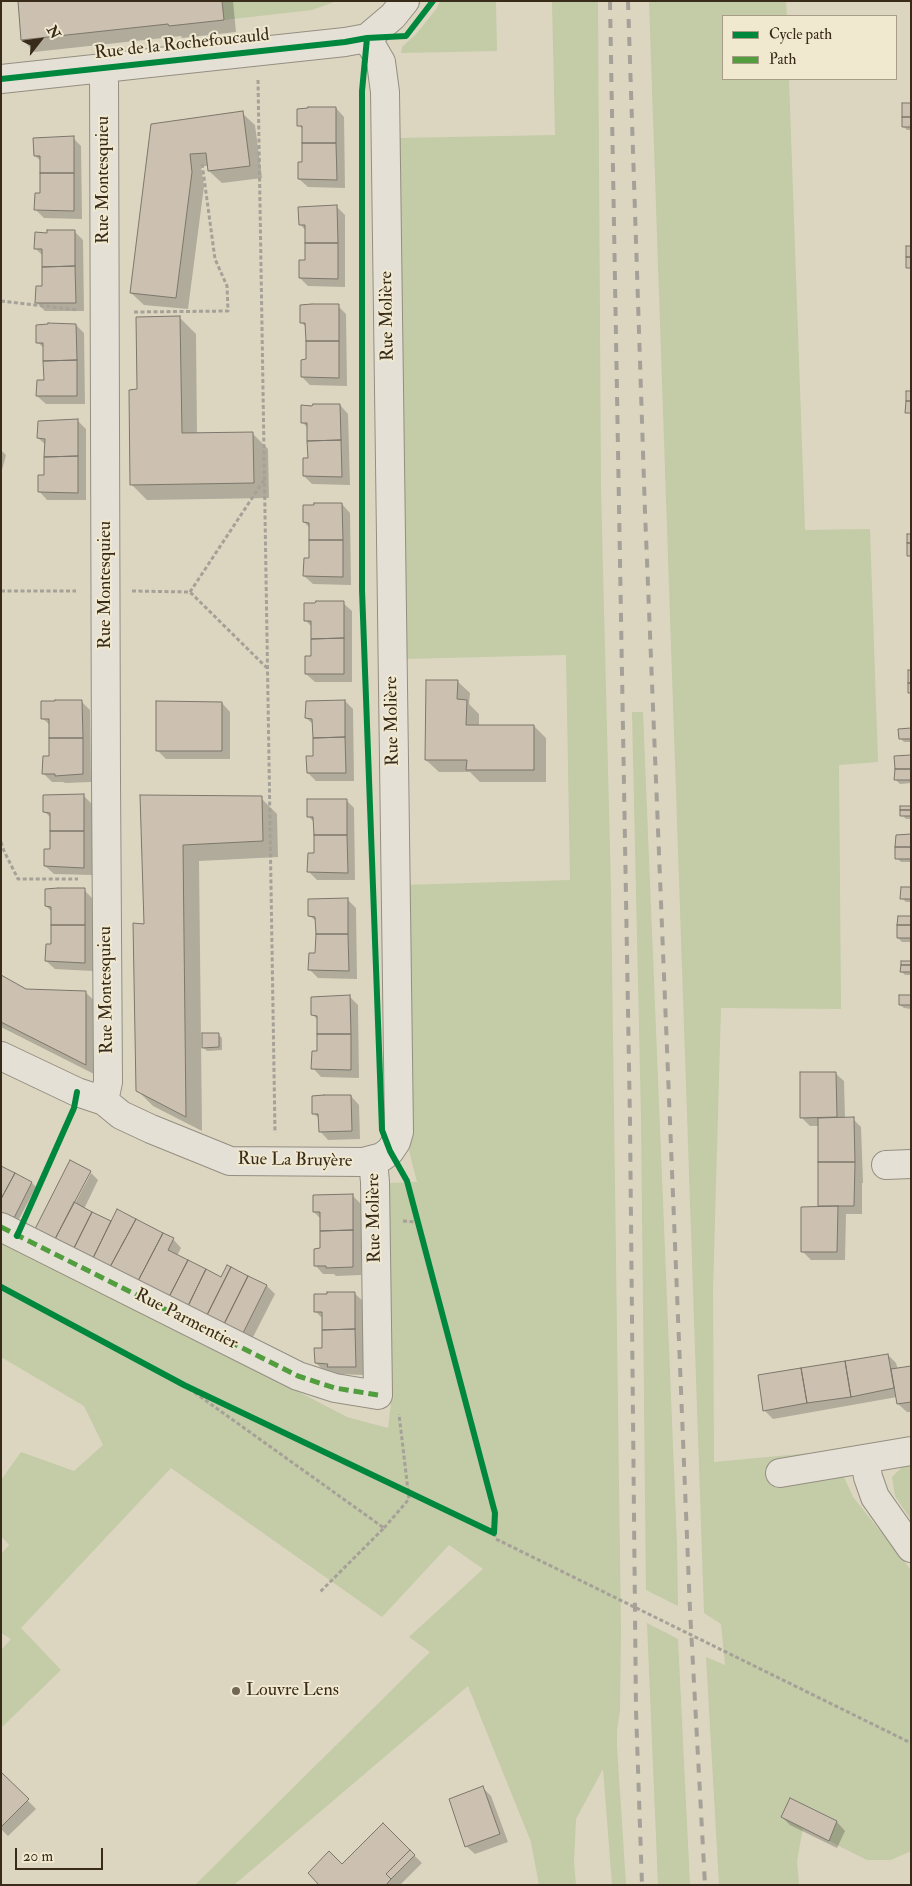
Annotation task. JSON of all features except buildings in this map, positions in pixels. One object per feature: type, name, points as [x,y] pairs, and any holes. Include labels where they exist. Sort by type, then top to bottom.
[{"type":"street","name":"Rue de la Rochefoucauld","points":[[1,79],[258,52],[366,38],[394,16],[405,1]]},
{"type":"street","name":"Rue Molière","points":[[366,38],[381,62],[385,92],[399,1132],[390,1151],[373,1161],[375,1182],[378,1395]]},
{"type":"street","name":"Rue Montesquieu","points":[[104,69],[108,1082],[104,1101]]},
{"type":"street","name":"Rue La Bruyère","points":[[1,1056],[78,1092],[104,1101],[122,1115],[230,1161],[373,1161]]},
{"type":"street","name":"Rue Parmentier","points":[[1,1227],[298,1376],[336,1388],[378,1395]]},
{"type":"street","points":[[780,1473],[911,1452]]},
{"type":"street","points":[[865,1460],[868,1477],[875,1496],[911,1548]]},
{"type":"path","points":[[258,52],[276,1161]]},
{"type":"path","points":[[1,300],[104,313],[228,311],[227,286],[215,259],[202,163]]},
{"type":"path","points":[[190,592],[264,479]]},
{"type":"path","points":[[1,591],[190,592],[268,669]]},
{"type":"path","points":[[1,842],[18,879],[106,879]]},
{"type":"path","points":[[184,1385],[384,1528]]},
{"type":"path","points":[[320,1592],[384,1528],[409,1499],[399,1413]]},
{"type":"path","points":[[494,1533],[496,1539],[911,1743]]},
{"type":"green space","points":[[222,1],[337,1],[312,10],[224,20]]},
{"type":"green space","points":[[440,1],[496,1],[497,51],[401,53],[402,47],[417,33],[437,8]]},
{"type":"green space","points":[[552,1],[598,1],[601,490],[611,890],[621,1630],[620,1711],[617,1746],[626,1885],[612,1885],[603,1769],[576,1819],[574,1862],[576,1885],[539,1885],[531,1842],[468,1686],[234,1885],[195,1885],[430,1652],[409,1637],[483,1569],[449,1545],[382,1617],[171,1468],[21,1628],[61,1670],[1,1728],[1,1650],[11,1639],[1,1633],[1,1554],[9,1545],[1,1536],[1,1480],[21,1452],[74,1471],[103,1445],[84,1406],[1,1357],[1,1237],[347,1417],[388,1428],[391,1403],[387,1183],[417,1182],[408,1147],[402,885],[570,880],[566,655],[402,659],[397,138],[555,135]]},
{"type":"green space","points":[[649,1],[786,1],[787,15],[722,15],[722,80],[789,80],[805,530],[870,529],[878,762],[839,765],[841,1009],[721,1008],[713,1290],[714,1462],[832,1451],[853,1497],[911,1570],[911,1851],[891,1860],[867,1860],[829,1841],[837,1821],[790,1798],[781,1817],[803,1828],[797,1861],[799,1885],[719,1885],[706,1657],[725,1665],[721,1624],[704,1613]]},
{"type":"green space","points":[[632,712],[643,712],[678,1606],[646,1590],[641,1117]]},
{"type":"green space","points":[[907,1462],[911,1468],[911,1520],[895,1496],[892,1477]]},
{"type":"green space","points":[[647,1623],[678,1639],[690,1885],[658,1885]]},
{"type":"railway","points":[[610,1],[630,1122],[636,1711],[642,1885]]},
{"type":"railway","points":[[628,1],[645,512],[690,1610],[705,1885]]},
{"type":"marked path","points":[[1,1227],[298,1376],[335,1388],[378,1395]]},
{"type":"cycle path","points":[[1,79],[345,42],[367,38],[406,36],[433,1]]},
{"type":"cycle path","points":[[1,1287],[184,1385],[494,1533],[495,1513],[407,1181],[390,1151],[382,1130],[362,590],[362,91],[367,38]]},
{"type":"cycle path","points":[[17,1236],[74,1108],[77,1092]]},
{"type":"place","name":"Louvre Lens","points":[[236,1691]]}]
